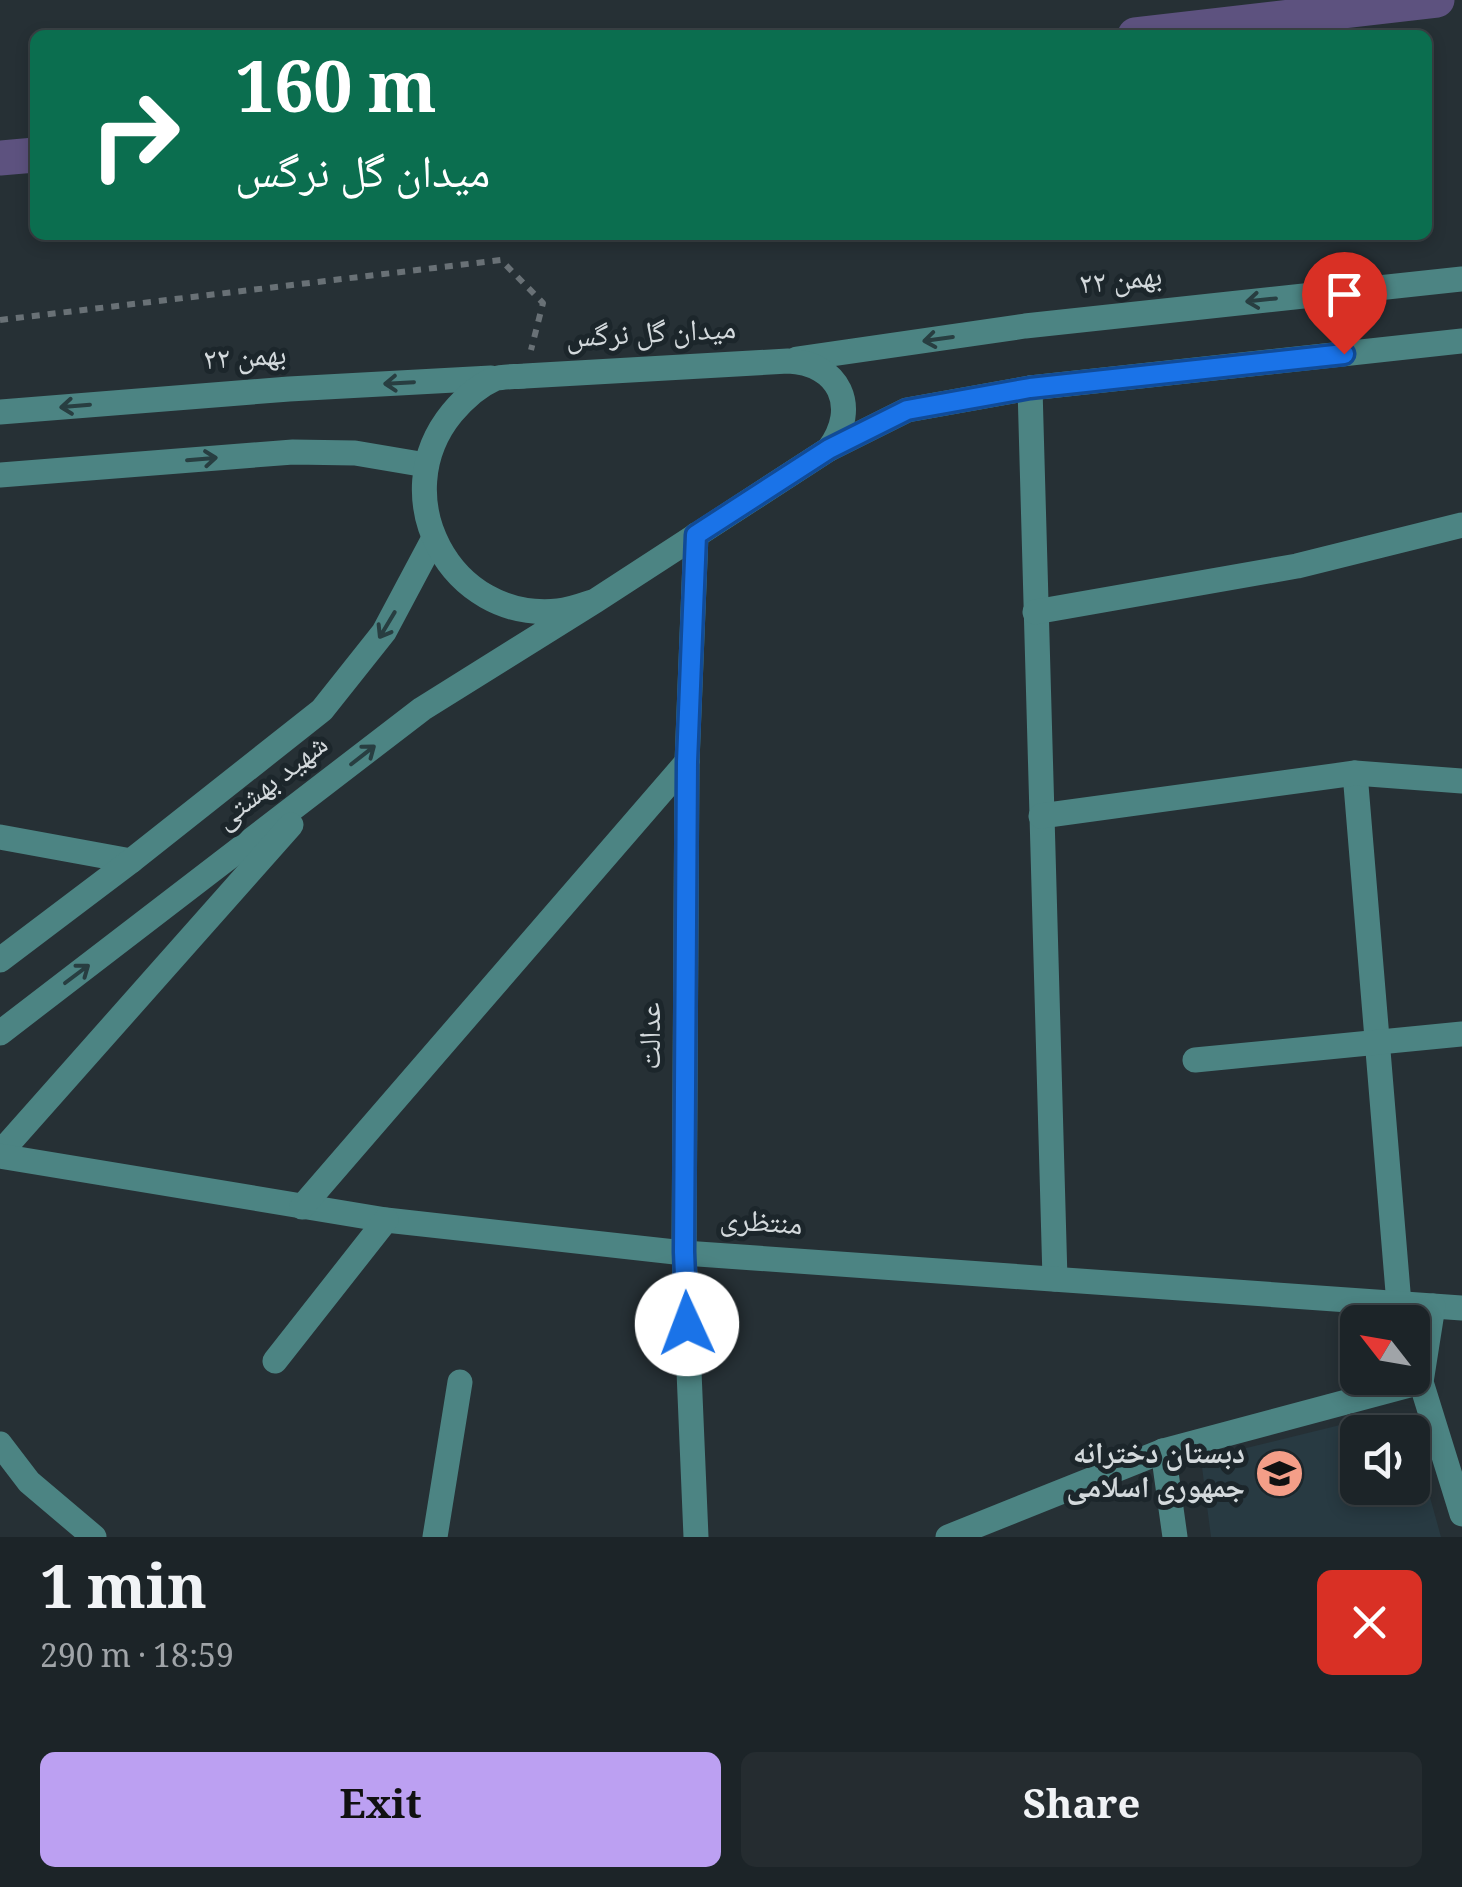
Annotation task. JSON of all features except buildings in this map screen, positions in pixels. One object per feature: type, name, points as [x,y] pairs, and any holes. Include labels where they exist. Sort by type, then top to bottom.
[{"type":"street","name":"۲۲ بهمن","points":[[788,361],[1026,326],[1462,279]]},
{"type":"street","points":[[496,378],[464,398],[440,428],[426,464],[424,503],[434,540],[455,572],[484,596],[520,610],[558,611],[595,601],[829,449],[907,410],[1030,388],[1462,341]]},
{"type":"street","name":"میدان گل نرگس","points":[[496,378],[804,362],[831,377],[840,390],[844,421],[829,449]]},
{"type":"street","name":"۲۲ بهمن","points":[[0,412],[289,389],[496,378]]},
{"type":"street","points":[[1030,388],[1055,1279]]},
{"type":"street","points":[[0,475],[293,452],[355,453],[426,464]]},
{"type":"street","points":[[1036,612],[1297,566],[1462,524]]},
{"type":"street","name":"عدالت","points":[[696,535],[687,762],[684,1252],[696,1537]]},
{"type":"street","name":"شهید بهشتی","points":[[0,960],[322,710],[384,632],[434,540]]},
{"type":"street","name":"شهید بهشتی","points":[[0,1033],[422,708],[595,601]]},
{"type":"street","points":[[302,1207],[687,762]]},
{"type":"street","points":[[1040,816],[1354,773],[1462,781]]},
{"type":"street","points":[[1354,773],[1398,1304]]},
{"type":"street","points":[[0,1154],[331,781]]},
{"type":"street","points":[[0,837],[131,861]]},
{"type":"street","points":[[1196,1060],[1462,1034]]},
{"type":"street","name":"منتظری","points":[[0,1154],[386,1220],[684,1252],[1462,1308]]},
{"type":"street","points":[[275,1361],[386,1220]]},
{"type":"street","points":[[1430,1325],[1433,1306]]},
{"type":"street","points":[[435,1537],[460,1382]]},
{"type":"street","points":[[948,1537],[1163,1451],[1372,1395]]},
{"type":"street","points":[[1425,1395],[1462,1514]]},
{"type":"street","points":[[0,1444],[29,1482],[94,1537]]},
{"type":"street","points":[[1163,1451],[1174,1537]]},
{"type":"path","points":[[0,320],[501,260],[544,302],[525,376]]},
{"type":"shaded area","name":"دبستان دخترانه جمهوری اسلامی","points":[[1340,1425],[1340,1505],[1430,1505],[1430,1497],[1441,1537],[1211,1537],[1201,1459]]},
{"type":"waterway","points":[[1178,30],[1437,0]]},
{"type":"waterway","points":[[0,158],[30,155]]},
{"type":"place","name":"دبستان دخترانه جمهوری اسلامی","points":[[1280,1473]]},
{"type":"route","points":[[687,1324],[687,762],[696,535],[829,449],[907,410],[1030,388],[1344,354]]}]
